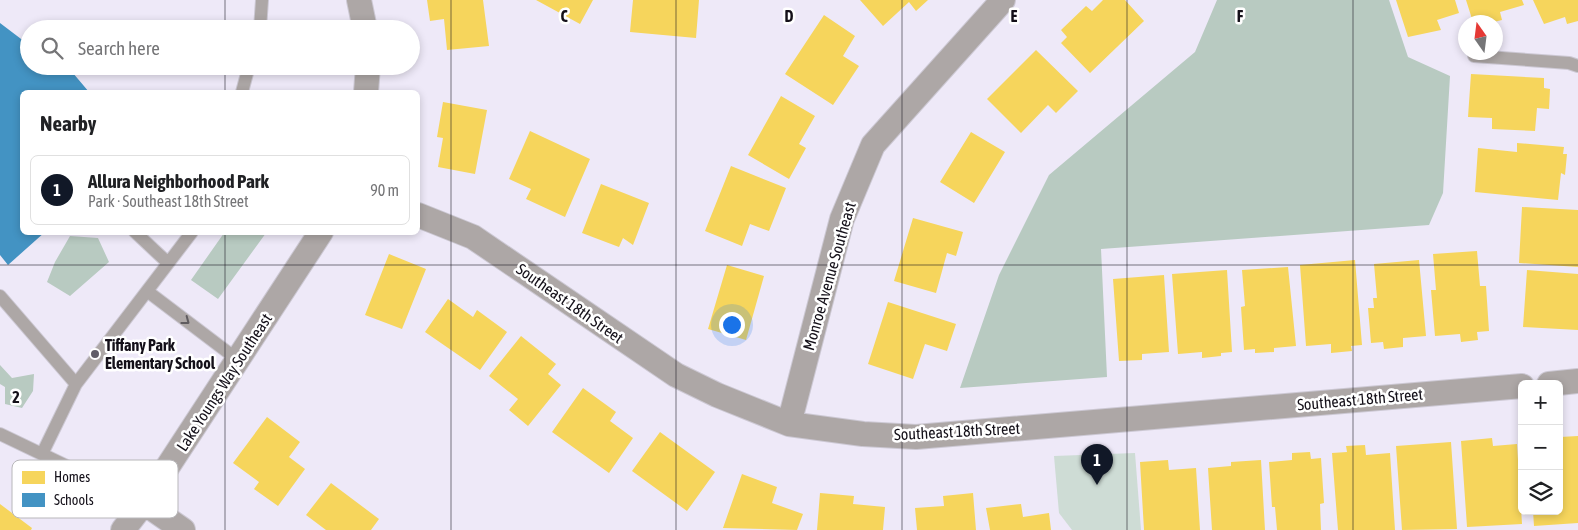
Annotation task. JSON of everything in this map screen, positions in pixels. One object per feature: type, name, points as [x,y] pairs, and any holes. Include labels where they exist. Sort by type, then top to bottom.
[{"type":"street","points":[[359,0],[363,20]]},
{"type":"street","name":"Monroe Avenue Southeast","points":[[788,424],[842,218],[873,145],[1003,0]]},
{"type":"street","points":[[366,90],[367,75]]},
{"type":"street","name":"Southeast 18th Street","points":[[420,216],[474,237],[676,375],[788,424],[864,434],[916,437],[1518,386]]},
{"type":"street","name":"Lake Youngs Way Southeast","points":[[172,460],[320,235]]},
{"type":"street","points":[[1563,383],[1578,381]]},
{"type":"street","name":"Lake Youngs Way Southeast","points":[[123,530],[132,518]]},
{"type":"street","points":[[166,518],[183,530]]},
{"type":"lane","points":[[262,0],[262,20]]},
{"type":"lane","points":[[1503,58],[1569,63],[1578,66]]},
{"type":"lane","points":[[243,90],[247,75]]},
{"type":"lane","points":[[138,235],[168,264]]},
{"type":"lane","points":[[42,454],[76,384],[190,235]]},
{"type":"lane","points":[[147,291],[238,360]]},
{"type":"lane","points":[[0,296],[76,384]]},
{"type":"lane","points":[[0,434],[54,460]]},
{"type":"shaded area","points":[[1135,453],[1141,530],[1072,530],[1059,513],[1054,456]]},
{"type":"green space","points":[[1217,0],[1389,0],[1408,57],[1450,76],[1443,193],[1429,225],[1101,249],[1107,377],[960,388],[999,275],[1049,175],[1195,52]]},
{"type":"green space","points":[[223,235],[265,235],[218,299],[191,280]]},
{"type":"green space","points":[[70,236],[98,238],[109,262],[70,296],[47,282],[55,262]]},
{"type":"green space","points":[[0,365],[12,378],[34,374],[33,391],[22,408],[5,404],[5,387],[0,384]]},
{"type":"building: Homes","points":[[427,0],[483,0],[489,46],[447,50],[444,19],[430,21]]},
{"type":"building: Homes","points":[[536,0],[593,0],[580,24]]},
{"type":"building: Homes","points":[[633,0],[699,0],[696,38],[630,32]]},
{"type":"building: Homes","points":[[860,0],[928,0],[916,11],[909,2],[883,26]]},
{"type":"building: Homes","points":[[1103,0],[1125,0],[1144,21],[1090,73],[1061,43],[1067,37],[1061,30],[1086,6],[1092,11]]},
{"type":"building: Homes","points":[[1396,0],[1455,0],[1459,13],[1437,20],[1441,30],[1408,37]]},
{"type":"building: Homes","points":[[1466,0],[1522,0],[1524,5],[1500,12],[1501,15],[1471,15]]},
{"type":"building: Homes","points":[[1533,0],[1578,0],[1578,21],[1567,24],[1565,17],[1544,24]]},
{"type":"building: Homes","points":[[824,15],[855,36],[843,56],[859,66],[833,105],[785,74]]},
{"type":"building: Homes","points":[[1036,50],[1078,91],[1056,113],[1048,105],[1021,133],[987,99]]},
{"type":"building: Homes","points":[[1471,74],[1544,78],[1544,88],[1550,89],[1549,109],[1537,108],[1535,131],[1492,129],[1492,118],[1468,117]]},
{"type":"building: Homes","points":[[781,96],[815,116],[799,144],[806,148],[789,179],[748,155]]},
{"type":"building: Homes","points":[[443,102],[487,110],[475,174],[438,167],[443,138],[437,137]]},
{"type":"building: Homes","points":[[530,131],[590,159],[565,217],[526,199],[531,189],[509,179]]},
{"type":"building: Homes","points":[[971,132],[1005,152],[974,203],[940,182]]},
{"type":"building: Homes","points":[[1517,143],[1564,147],[1563,154],[1567,154],[1565,175],[1561,173],[1558,200],[1475,192],[1478,148],[1517,152]]},
{"type":"building: Homes","points":[[731,166],[786,188],[769,231],[750,224],[742,246],[705,231]]},
{"type":"building: Homes","points":[[601,184],[649,203],[633,245],[623,238],[619,247],[582,233]]},
{"type":"building: Homes","points":[[1522,207],[1578,210],[1578,267],[1519,263]]},
{"type":"building: Homes","points":[[913,218],[963,232],[956,256],[947,253],[936,293],[894,281]]},
{"type":"building: Homes","points":[[1477,251],[1480,286],[1486,286],[1489,331],[1477,332],[1478,340],[1461,342],[1460,334],[1435,336],[1431,290],[1436,290],[1433,254]]},
{"type":"building: Homes","points":[[389,254],[426,269],[402,329],[365,315]]},
{"type":"building: Homes","points":[[1355,260],[1362,345],[1351,346],[1352,351],[1331,353],[1331,344],[1306,346],[1300,265]]},
{"type":"building: Homes","points":[[1419,260],[1426,336],[1403,338],[1403,347],[1384,349],[1383,342],[1371,343],[1368,308],[1374,308],[1373,298],[1377,298],[1374,264]]},
{"type":"building: Homes","points":[[727,265],[764,276],[746,340],[708,329]]},
{"type":"building: Homes","points":[[1288,267],[1296,346],[1274,348],[1274,352],[1255,353],[1255,349],[1244,350],[1241,307],[1245,306],[1242,270]]},
{"type":"building: Homes","points":[[1227,270],[1232,352],[1221,353],[1221,356],[1202,358],[1202,352],[1178,354],[1172,274]]},
{"type":"building: Homes","points":[[1527,270],[1578,274],[1578,330],[1523,327]]},
{"type":"building: Homes","points":[[1164,275],[1169,352],[1142,354],[1142,360],[1119,361],[1113,279]]},
{"type":"building: Homes","points":[[448,299],[473,317],[477,310],[507,332],[480,370],[425,332]]},
{"type":"building: Homes","points":[[888,302],[956,324],[947,351],[925,344],[913,379],[868,364]]},
{"type":"building: Homes","points":[[521,336],[556,364],[548,374],[561,385],[528,426],[509,410],[518,399],[489,376]]},
{"type":"building: Homes","points":[[583,388],[616,412],[610,421],[633,438],[609,473],[552,432]]},
{"type":"building: Homes","points":[[267,417],[300,442],[289,457],[305,469],[278,506],[254,489],[259,482],[233,463]]},
{"type":"building: Homes","points":[[660,432],[715,472],[687,511],[632,471]]},
{"type":"building: Homes","points":[[1578,436],[1578,523],[1534,526],[1533,515],[1563,515],[1563,437]]},
{"type":"building: Homes","points":[[1492,438],[1493,446],[1517,444],[1518,515],[1521,515],[1522,524],[1467,527],[1461,441]]},
{"type":"building: Homes","points":[[1451,442],[1457,529],[1402,530],[1396,446]]},
{"type":"building: Homes","points":[[1365,445],[1366,455],[1390,453],[1395,530],[1338,530],[1332,453],[1347,452],[1346,446]]},
{"type":"building: Homes","points":[[1310,452],[1311,459],[1321,458],[1324,503],[1320,504],[1321,530],[1277,530],[1275,507],[1272,507],[1269,462],[1292,460],[1292,453]]},
{"type":"building: Homes","points":[[1168,460],[1169,470],[1196,468],[1200,530],[1144,530],[1140,462]]},
{"type":"building: Homes","points":[[1261,460],[1265,530],[1212,530],[1208,468],[1231,466],[1231,462]]},
{"type":"building: Homes","points":[[742,474],[777,487],[772,503],[803,514],[797,530],[723,528]]},
{"type":"building: Homes","points":[[331,483],[379,519],[371,530],[326,530],[306,515]]},
{"type":"building: Homes","points":[[820,493],[854,496],[853,504],[885,507],[883,530],[817,530]]},
{"type":"building: Homes","points":[[973,493],[976,530],[917,530],[915,508],[944,506],[943,496]]},
{"type":"building: Homes","points":[[0,504],[12,513],[12,518],[19,518],[32,528],[31,530],[0,530]]},
{"type":"building: Homes","points":[[1021,504],[1023,517],[1049,513],[1051,530],[990,530],[986,508]]},
{"type":"building: Schools","points":[[0,23],[20,38],[20,75],[75,75],[87,90],[20,90],[20,235],[42,235],[8,265],[0,255]]},
{"type":"place","name":"Tiffany Park Elementary School","points":[[95,354]]},
{"type":"place","name":"Allura Neighborhood Park","points":[[1097,485]]}]
